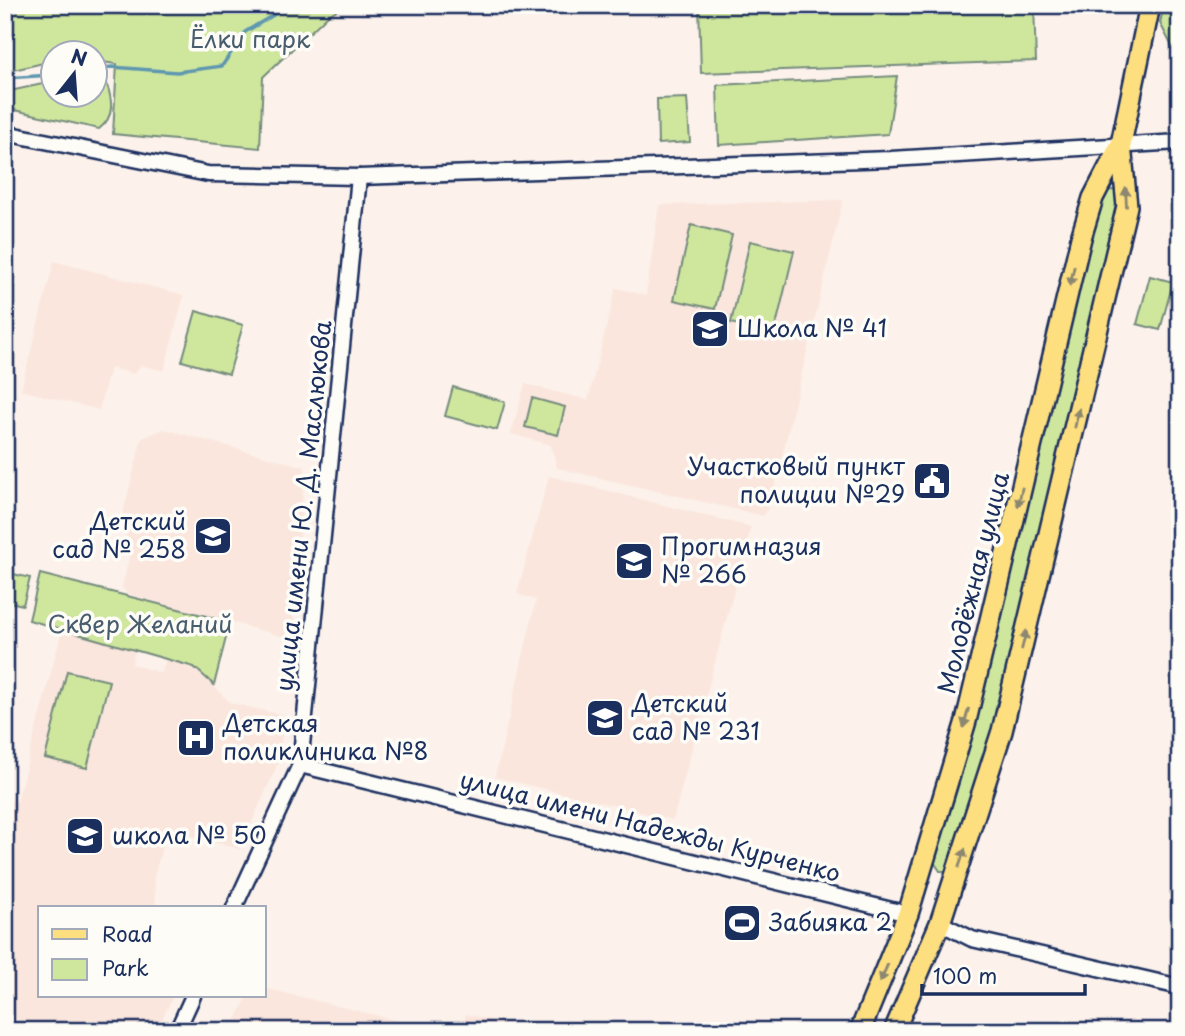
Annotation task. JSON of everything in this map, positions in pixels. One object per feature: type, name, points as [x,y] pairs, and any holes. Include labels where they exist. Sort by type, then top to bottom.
[{"type":"main road","name":"Молодёжная улица","points":[[860,1031],[908,914],[965,722],[1081,238],[1093,198],[1121,144],[1150,5]]},
{"type":"main road","name":"Молодёжная улица","points":[[894,1031],[940,923],[1002,731],[1127,206],[1121,144]]},
{"type":"main road","points":[[908,914],[940,923]]},
{"type":"street","points":[[5,133],[208,174],[359,177],[865,160],[1180,142]]},
{"type":"street","name":"улица имени Ю. Д. Маслюкова","points":[[235,906],[300,765],[359,177]]},
{"type":"street","name":"улица имени Надежды Курченко","points":[[300,765],[908,914]]},
{"type":"street","points":[[940,923],[972,939],[1180,987]]},
{"type":"street","points":[[177,1031],[192,998]]},
{"type":"shaded area","name":"Школа № 41","points":[[843,200],[772,499],[764,516],[557,468],[551,445],[511,434],[525,384],[588,400],[616,288],[646,295],[659,205]]},
{"type":"shaded area","points":[[54,261],[184,295],[164,371],[141,365],[134,374],[110,368],[99,410],[21,390]]},
{"type":"shaded area","name":"Детский сад № 258","points":[[164,429],[305,467],[292,639],[127,594],[122,587],[132,546],[120,525],[142,438]]},
{"type":"shaded area","points":[[549,476],[751,527],[673,820],[495,777],[536,600],[517,594]]},
{"type":"shaded area","name":"школа № 50","points":[[62,630],[135,650],[132,664],[161,673],[166,659],[194,667],[231,703],[284,715],[279,761],[240,849],[167,830],[154,877],[156,906],[38,906],[38,998],[172,998],[157,1031],[56,1031],[5,1016],[5,799],[17,802]]},
{"type":"shaded area","points":[[266,988],[440,1031],[230,1031],[247,998],[266,998]]},
{"type":"shaded area","points":[[466,1014],[536,1031],[462,1031]]},
{"type":"green space","name":"Ёлки парк","points":[[5,5],[345,5],[327,16],[263,77],[260,148],[113,134],[117,64],[108,63],[108,38],[38,38],[38,64],[5,72]]},
{"type":"green space","points":[[699,5],[1034,5],[1036,61],[701,73]]},
{"type":"green space","points":[[1164,5],[1180,5],[1180,62],[1160,23]]},
{"type":"green space","points":[[897,76],[888,134],[719,145],[717,85]]},
{"type":"green space","points":[[38,85],[38,108],[108,108],[108,89],[110,113],[99,129],[5,108],[5,92]]},
{"type":"green space","points":[[687,98],[690,142],[658,144],[657,99]]},
{"type":"green space","points":[[1114,190],[1121,196],[991,733],[949,871],[940,871],[934,862],[960,780],[987,674],[1102,191]]},
{"type":"green space","points":[[691,225],[732,235],[715,309],[674,300]]},
{"type":"green space","points":[[750,241],[794,251],[774,334],[731,323]]},
{"type":"green space","points":[[1150,276],[1173,282],[1160,330],[1137,324]]},
{"type":"green space","points":[[196,311],[243,325],[229,374],[182,361]]},
{"type":"green space","points":[[453,387],[505,402],[497,430],[445,416]]},
{"type":"green space","points":[[532,398],[565,407],[558,435],[525,427]]},
{"type":"green space","points":[[5,572],[30,578],[23,605],[5,601]]},
{"type":"green space","name":"Сквер Желаний","points":[[40,574],[230,622],[214,685],[194,667],[29,620]]},
{"type":"green space","points":[[67,671],[109,681],[87,768],[45,758]]},
{"type":"waterway","points":[[108,67],[177,72],[222,66],[245,32],[290,5]]},
{"type":"waterway","points":[[5,78],[38,76]]},
{"type":"place","name":"Школа № 41","points":[[710,329]]},
{"type":"place","name":"Участковый пункт полиции №29","points":[[932,481]]},
{"type":"place","name":"Детский сад № 258","points":[[213,536]]},
{"type":"place","name":"Прогимназия № 266","points":[[634,561]]},
{"type":"place","name":"Детский сад № 231","points":[[605,718]]},
{"type":"place","name":"Детская поликлиника №8","points":[[196,738]]},
{"type":"place","name":"школа № 50","points":[[85,836]]},
{"type":"place","name":"Забияка 2","points":[[742,923]]}]
